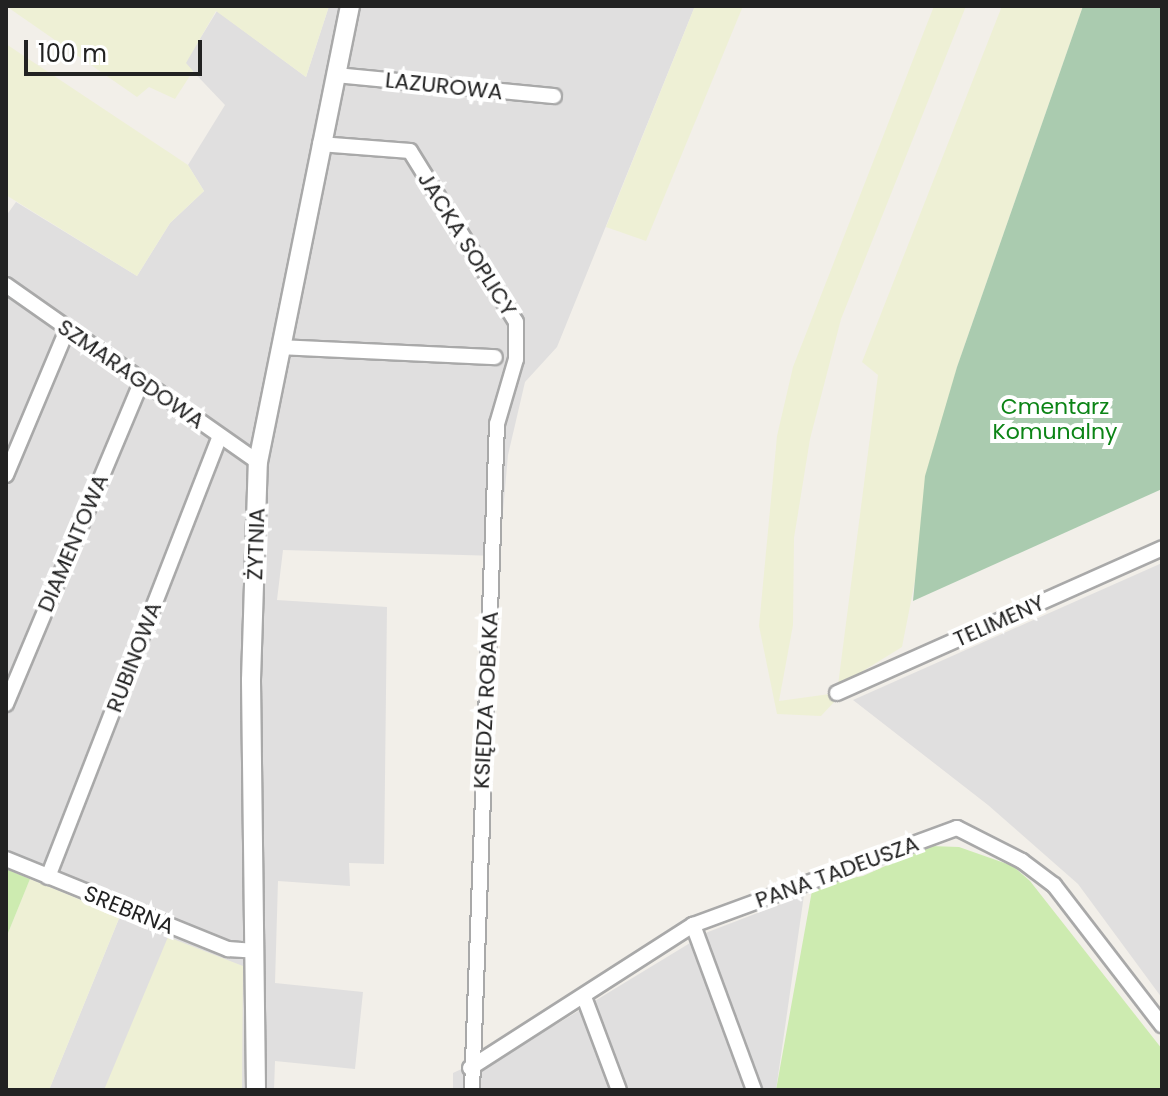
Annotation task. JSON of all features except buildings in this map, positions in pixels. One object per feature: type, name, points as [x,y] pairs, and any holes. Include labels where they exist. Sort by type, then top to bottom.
[{"type":"street","name":"ŻYTNIA","points":[[256,1090],[251,680],[258,462],[350,6]]},
{"type":"street","name":"LAZUROWA","points":[[335,75],[554,96]]},
{"type":"street","name":"JACKA SOPLICY","points":[[320,144],[410,151],[516,322],[517,333]]},
{"type":"street","name":"SZMARAGDOWA","points":[[6,285],[141,383],[258,462]]},
{"type":"street","points":[[6,475],[67,330]]},
{"type":"street","name":"KSIĘDZA ROBAKA","points":[[472,1090],[470,1068],[497,424],[516,359],[517,333]]},
{"type":"street","points":[[280,347],[495,357]]},
{"type":"street","name":"DIAMENTOWA","points":[[6,704],[141,383]]},
{"type":"street","name":"RUBINOWA","points":[[48,877],[220,436]]},
{"type":"street","name":"TELIMENY","points":[[837,693],[1162,548]]},
{"type":"street","name":"PANA TADEUSZA","points":[[470,1068],[693,925],[957,828],[1022,861],[1054,885],[1162,1025]]},
{"type":"street","name":"SREBRNA","points":[[6,859],[228,949],[255,951]]},
{"type":"street","points":[[693,925],[754,1090]]},
{"type":"street","points":[[584,997],[619,1090]]},
{"type":"shaded area","points":[[329,6],[695,6],[557,347],[525,382],[508,455],[499,556],[283,550],[277,600],[387,607],[384,864],[349,863],[350,886],[278,881],[275,983],[363,992],[355,1069],[275,1061],[274,1090],[49,1090],[120,916],[6,869],[6,216],[16,202],[137,276],[170,223],[204,191],[188,165],[225,105],[185,63],[217,11],[306,77]]},
{"type":"shaded area","points":[[1162,563],[1162,998],[1078,884],[988,805],[853,700]]},
{"type":"shaded area","points":[[804,895],[776,1090],[453,1090],[453,1073],[557,1024],[708,932]]},
{"type":"green space","points":[[6,6],[329,6],[306,77],[216,11],[186,63],[193,71],[175,99],[149,87],[137,97]]},
{"type":"green space","points":[[695,6],[743,6],[646,241],[606,227]]},
{"type":"green space","points":[[934,6],[966,6],[841,319],[810,439],[794,538],[793,625],[779,701],[837,693],[878,375],[862,362],[1002,6],[1083,6],[957,367],[902,647],[863,671],[821,716],[777,714],[759,626],[777,436],[793,367]]},
{"type":"green space","name":"Cmentarz Komunalny","points":[[1083,6],[1162,6],[1162,489],[913,601],[925,476],[957,367]]},
{"type":"green space","points":[[6,44],[188,165],[204,191],[170,223],[137,276],[6,195]]},
{"type":"green space","points":[[930,846],[959,847],[1013,866],[1030,881],[1162,1049],[1162,1090],[776,1090],[813,885],[863,876]]},
{"type":"green space","points":[[6,869],[30,879],[6,938]]},
{"type":"green space","points":[[30,879],[120,916],[49,1090],[6,1090],[6,938]]},
{"type":"green space","points":[[168,937],[243,966],[242,1090],[104,1090]]}]
